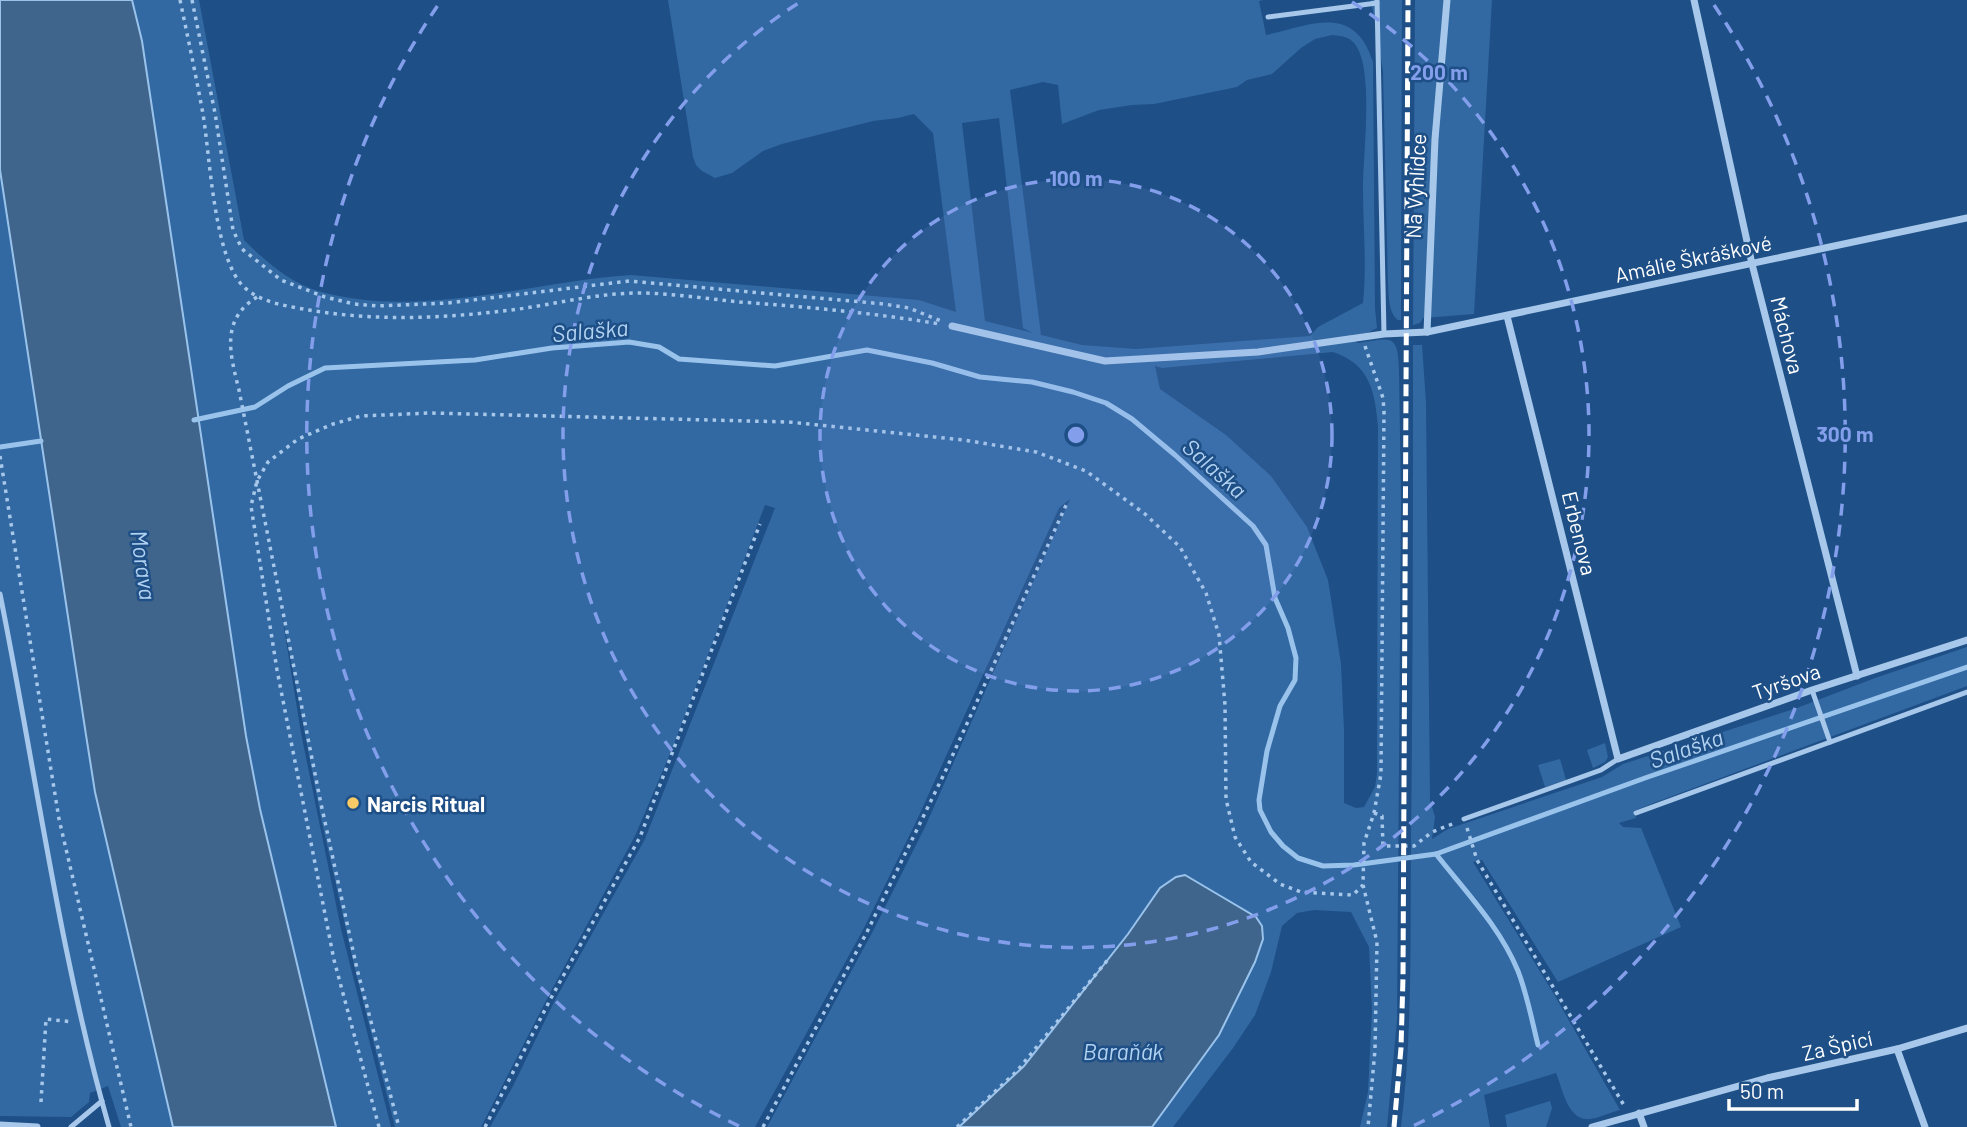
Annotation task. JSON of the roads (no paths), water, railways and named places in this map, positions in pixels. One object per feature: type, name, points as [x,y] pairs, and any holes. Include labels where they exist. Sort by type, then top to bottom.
[{"type":"street","name":"Na Vyhlídce","points":[[1427,332],[1435,139],[1447,0]]},
{"type":"street","name":"Máchova","points":[[1693,0],[1752,264],[1857,676]]},
{"type":"street","name":"Amálie Škráškové","points":[[1427,332],[1967,218]]},
{"type":"street","name":"Erbenova","points":[[1507,316],[1618,759]]},
{"type":"street","points":[[953,326],[1105,361],[1258,352],[1384,334],[1427,332]]},
{"type":"street","name":"Tyršova","points":[[1618,759],[1812,690],[1967,640]]},
{"type":"street","name":"Za Špicí","points":[[1592,1127],[1767,1078],[1898,1049],[1967,1028]]},
{"type":"street","points":[[1898,1049],[1925,1127]]},
{"type":"street","points":[[1639,1114],[1644,1127]]},
{"type":"street","points":[[0,1125],[37,1127]]},
{"type":"lane","points":[[1268,17],[1377,2],[1384,334]]},
{"type":"lane","points":[[0,594],[50,874],[82,1023],[109,1127]]},
{"type":"lane","points":[[1812,690],[1830,742]]},
{"type":"lane","points":[[1636,813],[1967,692]]},
{"type":"lane","points":[[1464,820],[1601,770],[1618,759]]},
{"type":"lane","points":[[71,1127],[102,1101]]},
{"type":"water","name":"Morava","points":[[0,0],[132,0],[142,41],[246,736],[260,809],[336,1127],[173,1127],[95,792],[86,735],[0,170]]},
{"type":"water","name":"Baraňák","points":[[1185,875],[1256,917],[1262,926],[1263,939],[1255,962],[1219,1035],[1152,1127],[959,1127],[1024,1066],[1128,934],[1160,888],[1176,877]]},
{"type":"waterway","name":"Salaška","points":[[194,420],[255,407],[288,386],[325,368],[475,360],[552,348],[629,342],[659,347],[679,359],[775,366],[867,350],[932,363],[980,377],[1032,382],[1106,403],[1132,419],[1175,455],[1253,526],[1266,545],[1275,598],[1288,628],[1296,658],[1295,680],[1280,706],[1267,751],[1259,800],[1260,810],[1271,832],[1283,846],[1298,858],[1323,866],[1354,865],[1436,854],[1645,778],[1967,667]]},
{"type":"waterway","points":[[0,447],[41,441]]},
{"type":"waterway","points":[[1436,854],[1502,939],[1518,971],[1538,1045]]},
{"type":"railway","points":[[1394,1127],[1401,1048],[1403,977],[1408,0]]},
{"type":"place","name":"Narcis Ritual","points":[[353,803]]}]
